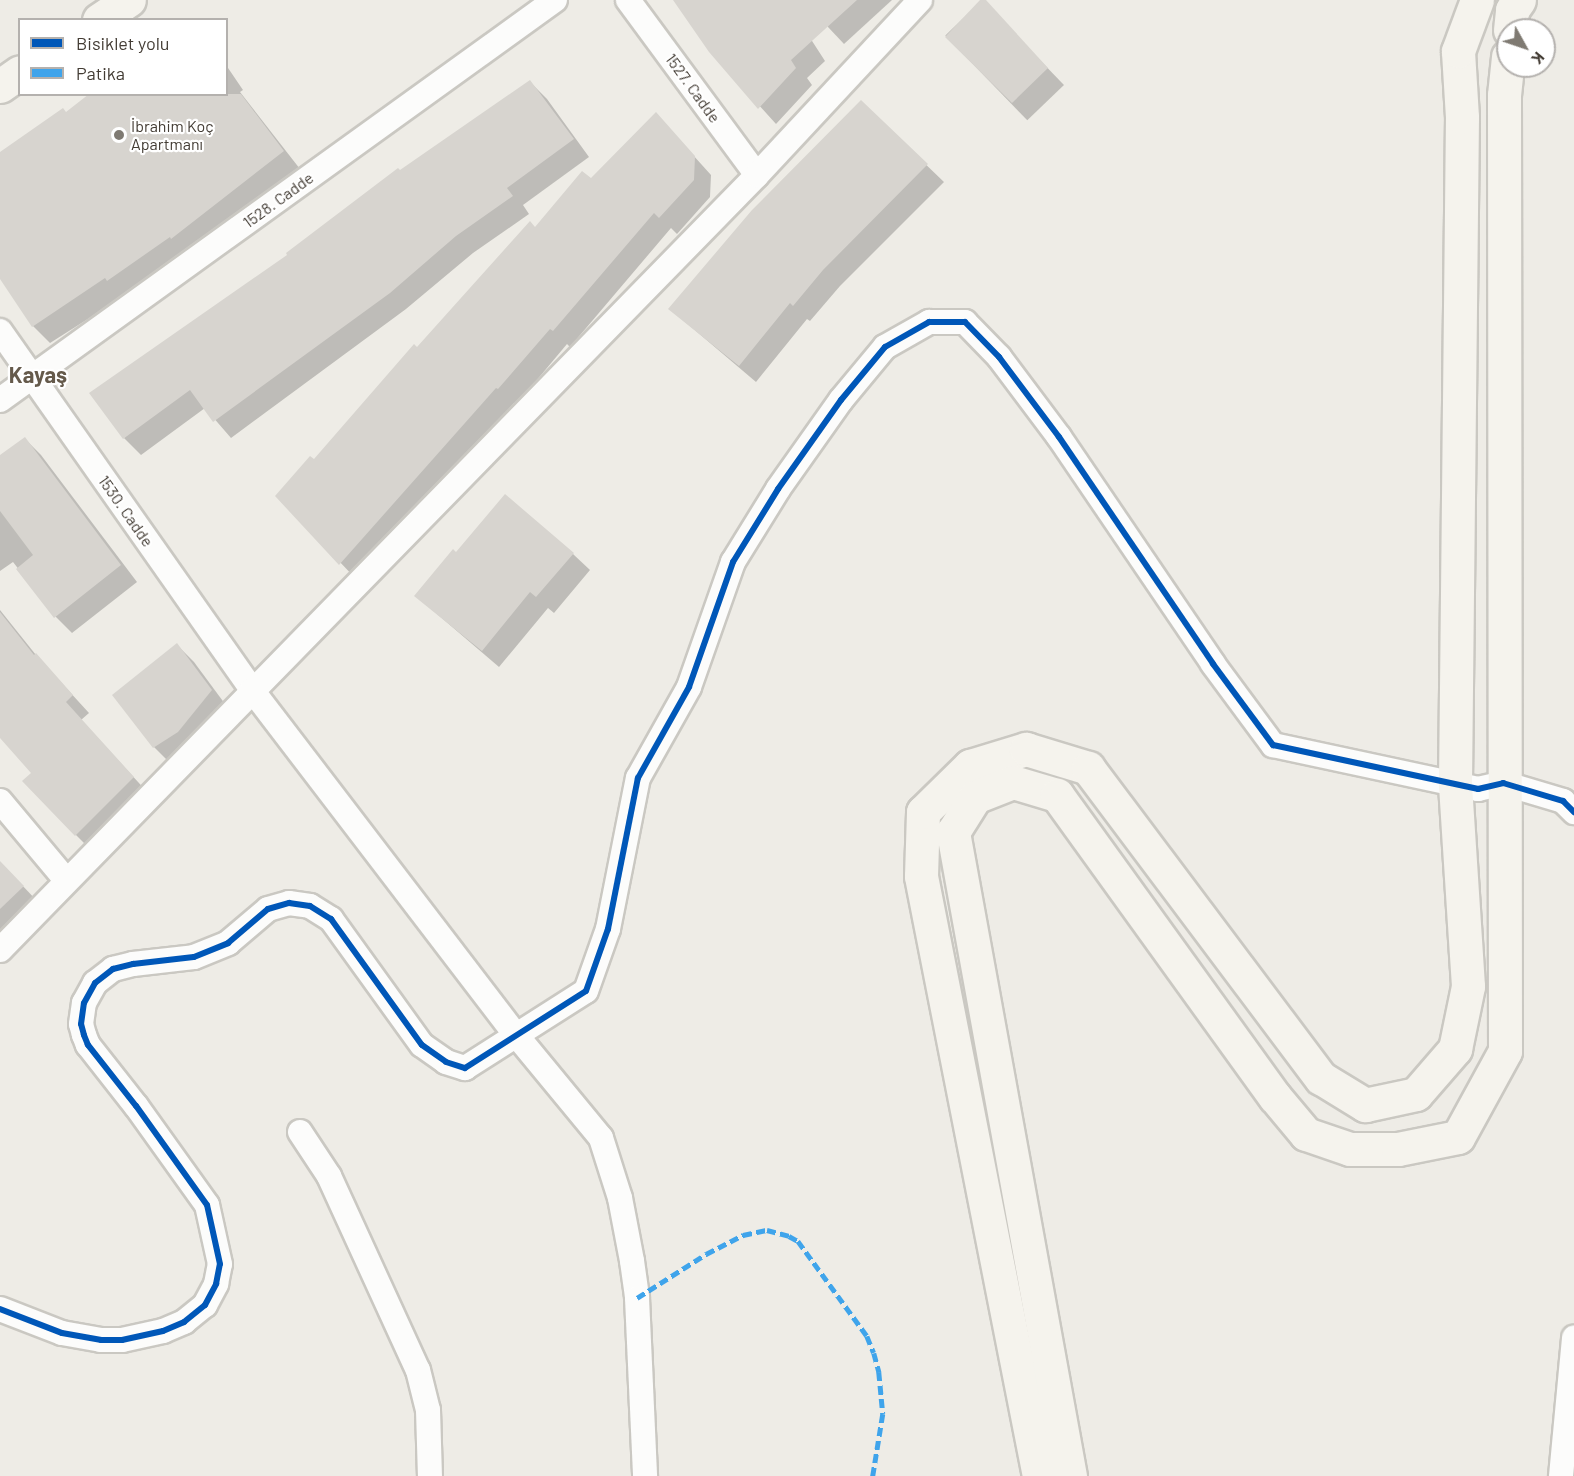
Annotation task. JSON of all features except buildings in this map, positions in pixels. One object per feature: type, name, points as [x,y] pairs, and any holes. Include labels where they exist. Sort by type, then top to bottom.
[{"type":"street","points":[[102,18],[129,0]]},
{"type":"street","name":"1528. Cadde","points":[[0,400],[555,0]]},
{"type":"street","name":"1527. Cadde","points":[[628,0],[757,175]]},
{"type":"street","points":[[0,950],[757,175],[921,0]]},
{"type":"street","points":[[1039,1476],[921,876],[923,813],[970,766],[1026,749],[1088,768],[1321,1078],[1365,1105],[1416,1094],[1455,1049],[1468,986],[1455,784],[1462,117],[1458,51],[1477,0]]},
{"type":"street","points":[[1511,18],[1512,10],[1519,0]]},
{"type":"street","points":[[0,86],[18,73]]},
{"type":"street","points":[[1070,1476],[953,832],[975,797],[1013,782],[1057,795],[1275,1097],[1306,1134],[1350,1149],[1398,1149],[1458,1137],[1505,1051],[1503,783],[1506,78]]},
{"type":"street","points":[[0,1309],[62,1333],[92,1339],[122,1340],[163,1331],[184,1322],[205,1305],[216,1284],[220,1264],[207,1205],[136,1106],[88,1045],[84,1035],[81,1024],[84,1003],[95,983],[113,969],[204,954],[228,943],[268,909],[300,904],[321,912],[331,920],[422,1045],[433,1054],[465,1068],[586,991],[608,928],[638,777],[689,687],[733,562],[778,489],[841,400],[885,347],[929,322],[965,322],[999,357],[1059,437],[1214,664],[1273,745],[1478,789],[1503,783],[1563,801],[1574,812]]},
{"type":"street","name":"1530. Cadde","points":[[0,332],[252,690],[517,1036],[601,1138],[620,1198],[637,1298],[645,1476]]},
{"type":"street","points":[[0,801],[66,880]]},
{"type":"street","points":[[300,1132],[329,1176],[418,1370],[428,1410],[431,1475]]},
{"type":"street","points":[[1561,1476],[1574,1338]]},
{"type":"marked path","points":[[637,1298],[706,1254],[743,1235],[767,1230],[798,1241],[867,1336],[874,1353],[879,1372],[883,1414],[873,1476]]},
{"type":"cycle path","points":[[0,1309],[62,1333],[101,1340],[122,1340],[163,1331],[184,1322],[205,1305],[216,1284],[220,1264],[207,1205],[136,1106],[88,1045],[84,1035],[81,1024],[84,1003],[95,983],[113,969],[133,964],[194,957],[228,943],[268,909],[289,903],[310,906],[331,919],[422,1045],[446,1062],[465,1068],[586,991],[608,929],[638,778],[689,687],[733,562],[778,489],[841,400],[885,347],[929,322],[965,322],[999,357],[1059,437],[1213,664],[1273,745],[1478,789],[1503,783],[1563,801],[1574,812]]},
{"type":"place","name":"İbrahim Koç Apartmanı","points":[[119,135]]},
{"type":"district","name":"Kayaş","points":[[38,375]]}]
